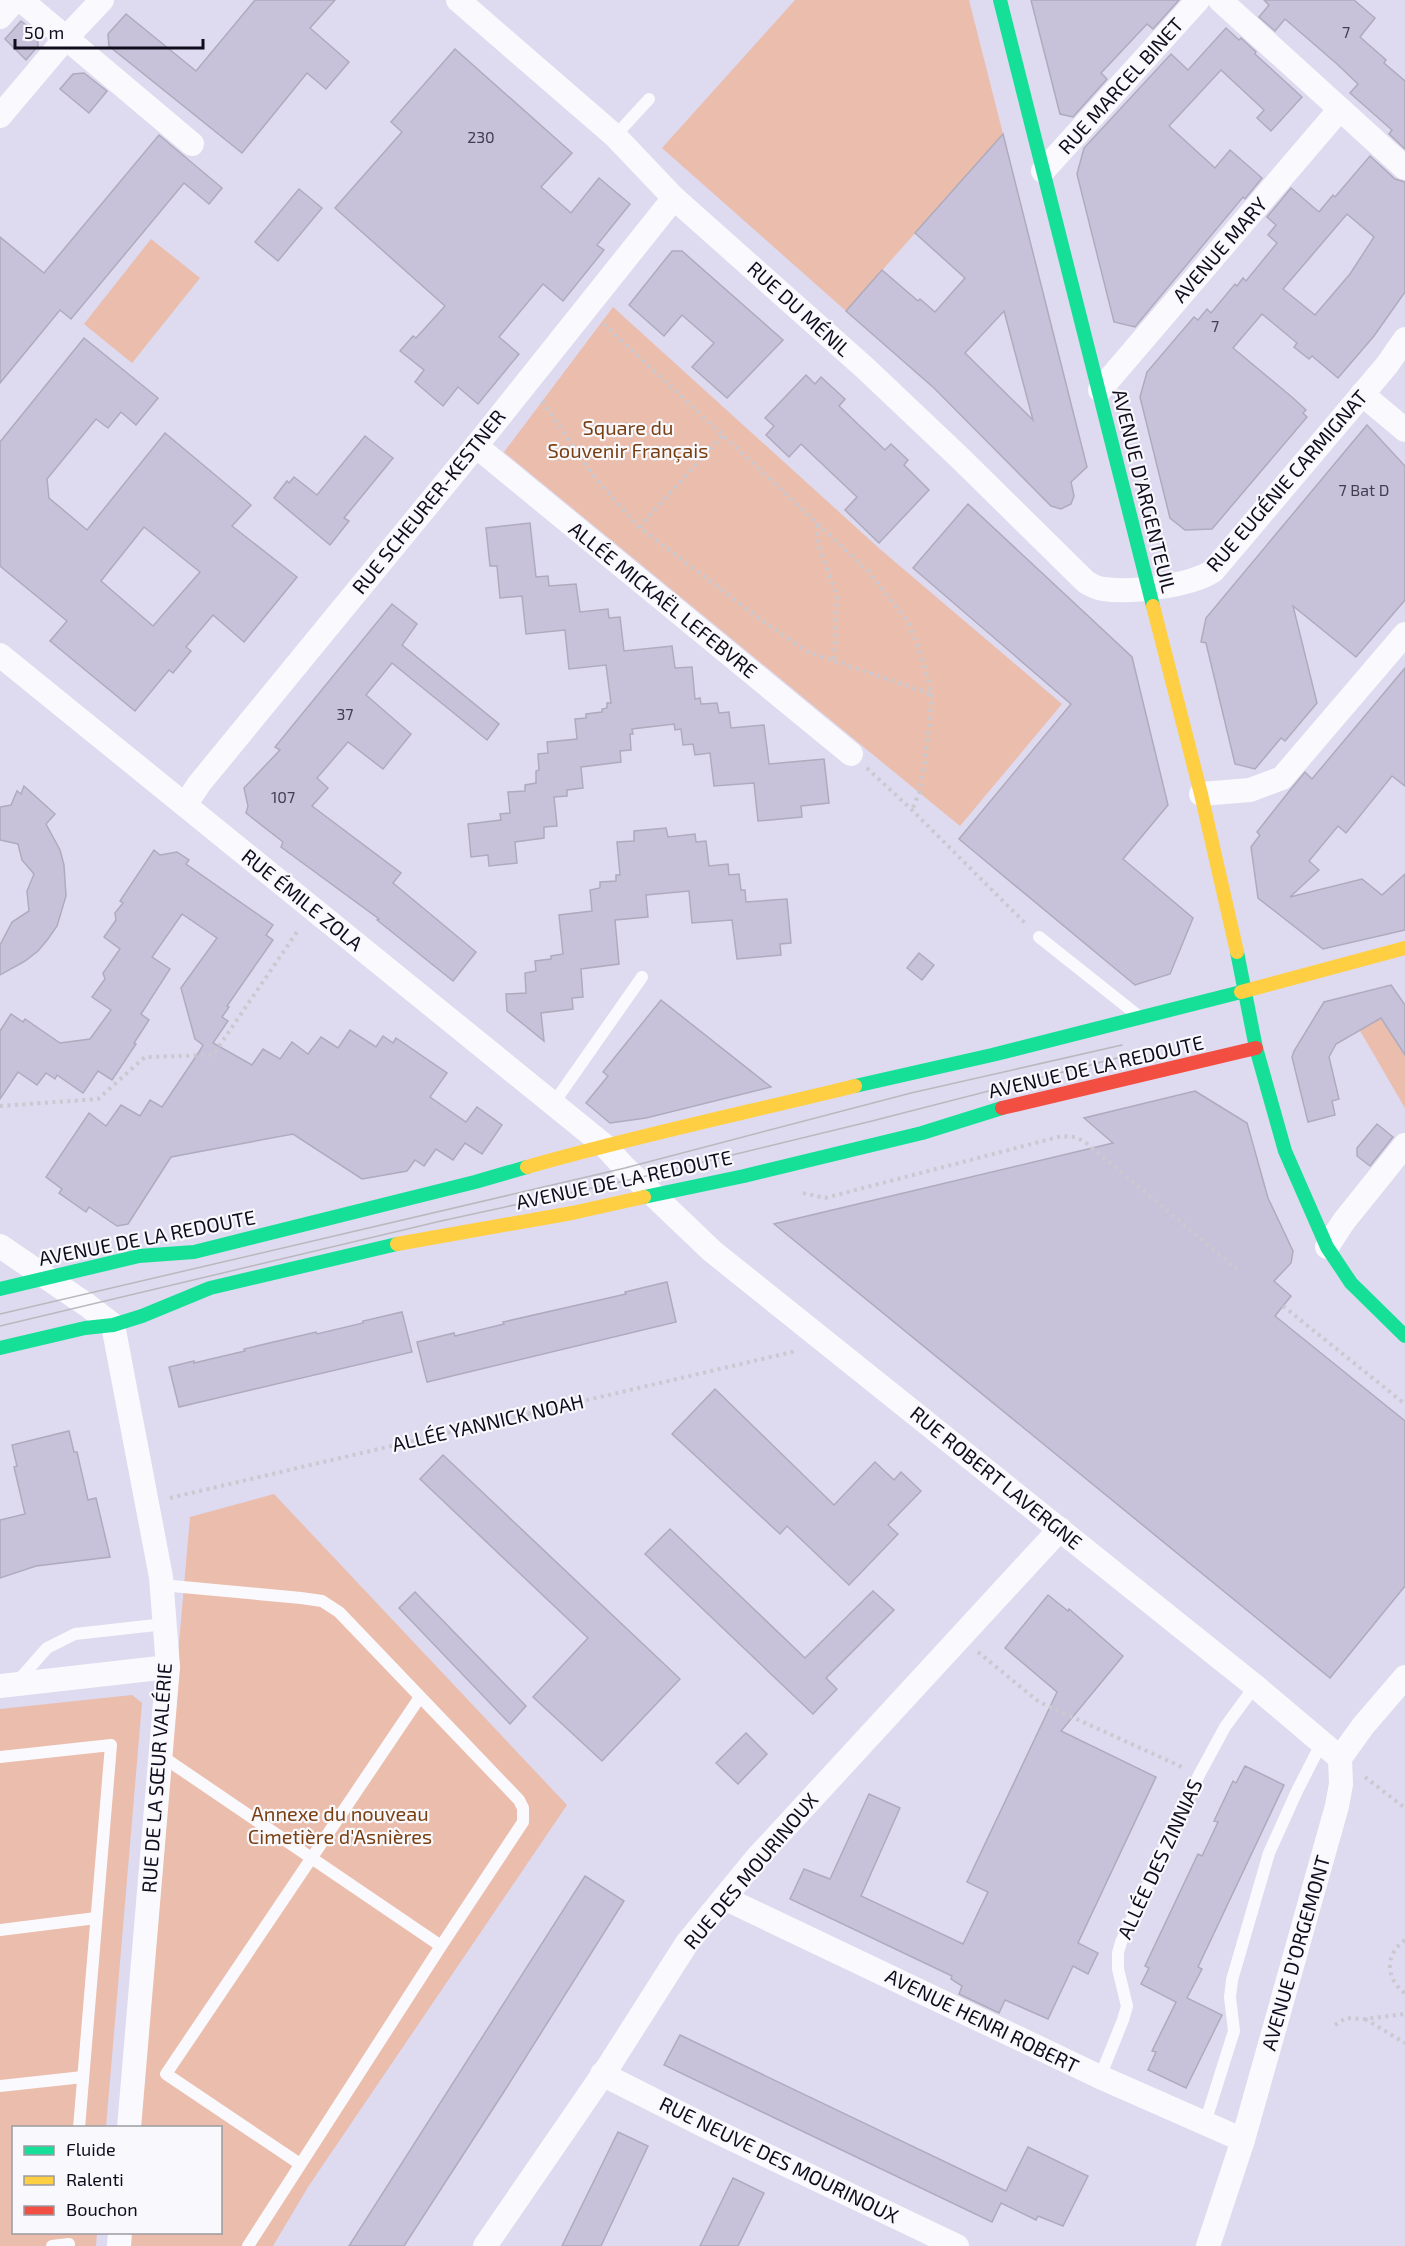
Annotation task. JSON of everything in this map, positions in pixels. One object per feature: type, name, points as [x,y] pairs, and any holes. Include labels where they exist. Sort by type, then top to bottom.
[{"type":"main road","name":"AVENUE D'ARGENTEUIL","points":[[1000,0],[1201,794],[1232,926],[1257,1048],[1285,1151],[1327,1246],[1351,1283],[1405,1336]]},
{"type":"main road","points":[[1245,992],[1318,970],[1405,948]]},
{"type":"main road","points":[[1245,992],[1304,989]]},
{"type":"main road","name":"AVENUE DE LA REDOUTE","points":[[0,1289],[138,1256],[194,1252],[475,1182],[604,1145],[915,1071],[956,1064],[1245,992]]},
{"type":"main road","name":"AVENUE DE LA REDOUTE","points":[[0,1348],[85,1328],[113,1325],[142,1316],[210,1288],[420,1239],[572,1213],[778,1168],[922,1133],[992,1110],[1257,1048]]},
{"type":"street","points":[[0,17],[15,0]]},
{"type":"street","points":[[21,0],[192,144]]},
{"type":"street","points":[[0,116],[65,39],[102,0]]},
{"type":"street","name":"RUE DU MÉNIL","points":[[458,0],[615,136],[674,198],[865,368],[1086,582],[1100,589],[1148,589]]},
{"type":"street","name":"RUE MARCEL BINET","points":[[1043,171],[1198,0]]},
{"type":"street","points":[[1220,0],[1405,168]]},
{"type":"street","name":"AVENUE MARY","points":[[1100,390],[1341,109]]},
{"type":"street","name":"RUE SCHEURER-KESTNER","points":[[185,805],[199,784],[476,446],[674,198]]},
{"type":"street","name":"RUE EUGÉNIE CARMIGNAT","points":[[1148,589],[1194,580],[1213,571],[1362,394],[1405,339]]},
{"type":"street","points":[[1362,394],[1405,430]]},
{"type":"street","name":"ALLÉE MICKAËL LEFEBVRE","points":[[476,446],[852,753]]},
{"type":"street","points":[[1201,794],[1250,790],[1282,778],[1405,634]]},
{"type":"street","name":"RUE ÉMILE ZOLA","points":[[0,655],[604,1145],[655,1195]]},
{"type":"street","points":[[1327,1246],[1344,1221],[1405,1145]]},
{"type":"street","name":"RUE ROBERT LAVERGNE","points":[[655,1195],[712,1251],[1255,1686],[1340,1758]]},
{"type":"street","points":[[0,1246],[113,1325]]},
{"type":"street","name":"RUE DE LA SŒUR VALÉRIE","points":[[113,1325],[162,1585],[168,1667],[129,2126]]},
{"type":"street","name":"RUE DES MOURINOUX","points":[[485,2246],[602,2074],[687,1943],[755,1860],[1060,1529]]},
{"type":"street","points":[[7,1685],[168,1667]]},
{"type":"street","points":[[1340,1758],[1363,1726],[1405,1677]]},
{"type":"street","name":"AVENUE D'ORGEMONT","points":[[1208,2246],[1243,2140],[1337,1806],[1341,1784],[1340,1758]]},
{"type":"street","name":"AVENUE HENRI ROBERT","points":[[724,1898],[1100,2078],[1243,2140]]},
{"type":"street","name":"RUE NEUVE DES MOURINOUX","points":[[602,2074],[707,2127],[957,2246]]},
{"type":"lane","points":[[615,136],[649,99]]},
{"type":"lane","points":[[1039,937],[1139,1017]]},
{"type":"lane","points":[[553,1104],[642,977]]},
{"type":"lane","points":[[162,1585],[322,1601],[339,1612],[519,1800],[523,1808],[523,1822],[248,2246]]},
{"type":"lane","points":[[7,1685],[47,1648],[75,1634],[165,1624]]},
{"type":"lane","name":"ALLÉE DES ZINNIAS","points":[[1100,2078],[1124,2020],[1126,2006],[1118,1969],[1121,1942],[1199,1775],[1225,1727],[1255,1686]]},
{"type":"lane","points":[[300,2164],[166,2074],[420,1697]]},
{"type":"lane","points":[[1205,2124],[1234,2031],[1230,1997],[1232,1980],[1269,1853],[1322,1742]]},
{"type":"lane","points":[[0,1757],[111,1745],[79,2126]]},
{"type":"lane","points":[[160,1755],[441,1946]]},
{"type":"lane","points":[[0,1930],[96,1918]]},
{"type":"lane","points":[[0,2086],[83,2077]]},
{"type":"lane","points":[[52,2246],[69,2241]]},
{"type":"path","points":[[586,308],[867,570],[908,622],[920,651],[932,694],[925,762],[919,793],[912,810]]},
{"type":"path","points":[[527,380],[595,478],[639,527],[808,652],[932,694]]},
{"type":"path","points":[[639,527],[723,435]]},
{"type":"path","points":[[818,524],[816,539],[837,596],[834,661]]},
{"type":"path","points":[[852,753],[1039,937]]},
{"type":"path","points":[[0,1106],[98,1099],[145,1057],[213,1055],[313,909]]},
{"type":"path","points":[[778,1168],[791,1186],[803,1193],[825,1198],[1062,1136],[1075,1137],[1085,1142],[1238,1270]]},
{"type":"path","points":[[1283,1306],[1405,1404]]},
{"type":"path","name":"ALLÉE YANNICK NOAH","points":[[146,1503],[829,1343]]},
{"type":"path","points":[[960,1637],[1039,1702],[1199,1775]]},
{"type":"path","points":[[1340,1758],[1405,1808]]},
{"type":"path","points":[[1405,1941],[1394,1951],[1390,1964],[1394,1983],[1405,1993]]},
{"type":"path","points":[[1335,2025],[1347,2018],[1365,2019],[1405,2014]]},
{"type":"path","points":[[1365,2019],[1405,2043]]},
{"type":"green space","points":[[795,0],[969,0],[1003,134],[846,311],[662,148]]},
{"type":"green space","points":[[151,239],[200,278],[132,363],[84,324]]},
{"type":"green space","name":"Square du Souvenir Français","points":[[613,307],[881,550],[1062,704],[960,826],[504,452]]},
{"type":"green space","points":[[1363,992],[1405,1056],[1405,1108],[1341,998]]},
{"type":"green space","name":"Annexe du nouveau Cimetière d'Asnières","points":[[274,1494],[567,1805],[308,2187],[273,2246],[127,2246],[128,2234],[222,2234],[222,2126],[137,2126],[190,1517]]},
{"type":"green space","points":[[132,1695],[142,1703],[106,2126],[12,2126],[12,2234],[97,2234],[96,2246],[0,2246],[0,1709]]},
{"type":"building","points":[[255,0],[335,0],[310,28],[349,62],[326,89],[307,73],[242,153],[109,46],[108,34],[126,14],[196,71]]},
{"type":"building","points":[[1031,0],[1179,0],[1153,29],[1147,24],[1101,73],[1107,79],[1073,117],[1060,114]]},
{"type":"building","points":[[1264,0],[1354,0],[1375,18],[1360,37],[1386,60],[1384,63],[1405,81],[1405,149],[1389,134],[1392,130],[1350,93],[1358,84],[1337,64],[1285,19],[1275,31],[1259,17],[1269,5]]},
{"type":"building","points":[[21,21],[37,34],[38,46],[26,60],[5,39]]},
{"type":"building","points":[[1226,28],[1239,40],[1241,38],[1302,97],[1271,131],[1257,118],[1264,110],[1221,70],[1169,126],[1215,168],[1230,150],[1262,178],[1245,199],[1243,197],[1135,327],[1114,322],[1077,174],[1084,148],[1171,54],[1188,70]]},
{"type":"building","points":[[455,49],[572,153],[541,187],[571,213],[599,178],[630,204],[597,245],[604,250],[563,301],[543,284],[499,337],[519,354],[478,404],[458,387],[443,406],[415,382],[424,370],[400,351],[413,336],[416,338],[445,306],[335,208],[402,132],[391,122]]},
{"type":"building","points":[[84,73],[107,91],[89,113],[60,89],[73,74]]},
{"type":"building","points":[[1003,134],[1087,467],[1071,482],[1074,496],[1071,504],[1061,509],[1051,506],[934,388],[846,311],[882,270],[918,301],[920,299],[935,312],[965,278],[915,233]],"holes":[[[1004,311],[1033,420],[965,353]]]},
{"type":"building","points":[[159,135],[222,188],[209,204],[184,183],[71,319],[60,310],[0,383],[0,237],[44,273]]},
{"type":"building","points":[[1370,156],[1395,179],[1405,182],[1405,292],[1374,336],[1338,378],[1312,356],[1309,359],[1294,347],[1297,343],[1262,314],[1233,348],[1306,410],[1303,413],[1307,417],[1212,529],[1185,530],[1170,518],[1140,397],[1147,372],[1194,317],[1198,320],[1207,309],[1211,313],[1235,284],[1237,286],[1243,278],[1246,281],[1277,243],[1268,235],[1276,225],[1267,217],[1291,188],[1319,212],[1333,195],[1335,197]],"holes":[[[1347,214],[1374,237],[1350,274],[1315,315],[1283,289]]]},
{"type":"building","points":[[299,189],[322,208],[278,261],[255,242]]},
{"type":"building","points":[[672,251],[682,251],[783,340],[727,398],[692,367],[714,343],[682,315],[664,336],[629,305]]},
{"type":"building","points":[[84,338],[158,398],[136,425],[121,412],[108,428],[96,419],[47,479],[49,498],[87,530],[165,433],[251,505],[232,526],[297,577],[244,642],[213,615],[186,647],[191,651],[173,673],[169,670],[135,711],[50,641],[67,621],[0,566],[0,442]],"holes":[[[144,527],[200,572],[153,626],[101,581]]]},
{"type":"building","points":[[806,375],[815,384],[821,377],[845,399],[839,406],[885,450],[891,444],[908,460],[904,465],[929,490],[879,543],[845,510],[857,497],[801,444],[789,457],[766,435],[774,426],[765,418]]},
{"type":"building","points":[[1367,425],[1405,466],[1405,600],[1356,657],[1293,606],[1317,703],[1285,741],[1281,738],[1255,769],[1235,764],[1206,643],[1201,642],[1206,618]]},
{"type":"building","points":[[365,436],[393,458],[344,518],[349,521],[330,545],[274,498],[287,481],[289,483],[294,477],[317,495]]},
{"type":"building","points":[[968,504],[1132,657],[1168,805],[1123,859],[1193,918],[1170,974],[1135,985],[959,839],[1071,704],[913,568]]},
{"type":"building","points":[[530,523],[536,577],[548,576],[549,586],[576,584],[580,612],[608,609],[609,618],[620,617],[624,651],[672,646],[675,668],[692,667],[695,699],[700,698],[701,704],[717,703],[719,713],[729,712],[731,728],[764,725],[769,764],[824,759],[829,803],[801,806],[802,817],[758,821],[754,783],[714,786],[710,753],[695,755],[693,744],[683,745],[681,729],[675,730],[674,724],[632,729],[631,750],[620,751],[621,762],[581,767],[583,788],[567,790],[567,796],[554,797],[557,826],[544,827],[544,838],[515,842],[517,863],[489,866],[488,855],[471,857],[468,824],[501,820],[500,814],[510,813],[508,792],[525,791],[525,785],[536,783],[536,771],[539,770],[538,754],[548,753],[547,742],[577,739],[575,719],[586,718],[586,714],[602,712],[602,709],[607,708],[607,703],[611,703],[606,665],[569,669],[565,630],[526,634],[522,596],[500,598],[497,566],[490,566],[486,528]]},
{"type":"building","points":[[392,604],[417,624],[402,645],[499,724],[487,740],[392,663],[366,695],[411,734],[383,769],[348,742],[317,778],[328,788],[312,806],[401,873],[393,883],[476,952],[453,981],[377,920],[379,919],[281,847],[283,842],[246,813],[248,806],[244,788],[280,750],[275,747]]},
{"type":"building","points":[[1405,668],[1405,786],[1392,776],[1346,833],[1338,826],[1309,861],[1319,870],[1290,897],[1362,879],[1382,895],[1405,874],[1405,930],[1323,949],[1258,898],[1251,847],[1260,835],[1257,832],[1305,772],[1312,779]]},
{"type":"building","points":[[24,786],[55,814],[46,824],[60,850],[64,865],[66,896],[57,926],[38,951],[0,975],[0,945],[12,922],[29,911],[27,891],[34,874],[22,860],[18,844],[0,840],[0,807],[11,805],[17,791],[21,794]]},
{"type":"building","points":[[666,828],[668,837],[695,834],[696,842],[706,841],[709,866],[728,864],[729,875],[739,874],[741,890],[745,890],[746,902],[787,899],[791,943],[780,944],[781,955],[737,959],[732,920],[692,923],[689,891],[646,895],[648,917],[615,920],[619,964],[581,969],[583,997],[572,998],[573,1009],[541,1013],[544,1041],[507,1011],[506,994],[526,993],[525,973],[536,971],[535,961],[551,959],[551,956],[563,954],[559,915],[592,911],[590,890],[600,888],[600,882],[616,881],[616,875],[620,875],[617,842],[634,841],[634,831]]},
{"type":"building","points":[[154,850],[160,855],[177,852],[189,860],[186,864],[273,925],[266,935],[273,940],[227,1006],[229,1007],[222,1017],[228,1021],[213,1043],[252,1065],[263,1049],[280,1059],[292,1042],[308,1054],[321,1037],[338,1048],[350,1030],[376,1047],[383,1036],[393,1043],[396,1038],[447,1073],[430,1097],[466,1122],[477,1107],[502,1125],[482,1154],[465,1143],[453,1160],[436,1149],[424,1166],[415,1160],[407,1171],[362,1179],[293,1134],[171,1157],[128,1224],[117,1226],[89,1207],[86,1212],[59,1193],[62,1189],[46,1177],[89,1113],[106,1126],[121,1105],[140,1116],[150,1100],[162,1107],[199,1052],[203,1045],[195,1039],[181,988],[217,938],[182,914],[152,957],[170,969],[141,1014],[149,1020],[134,1043],[136,1044],[112,1080],[98,1071],[83,1093],[57,1075],[55,1079],[46,1073],[37,1085],[18,1072],[0,1099],[0,1031],[11,1014],[23,1022],[25,1019],[60,1043],[90,1039],[111,1010],[92,997],[105,979],[103,973],[120,949],[104,937],[116,920],[115,913],[123,903],[120,901]]},
{"type":"building","points":[[919,953],[934,965],[922,980],[907,968]]},
{"type":"building","points":[[1391,985],[1405,1005],[1405,1055],[1381,1018],[1336,1044],[1329,1057],[1339,1099],[1332,1101],[1335,1115],[1308,1122],[1292,1057],[1294,1051],[1324,1002]]},
{"type":"building","points":[[661,1000],[771,1087],[646,1118],[610,1123],[586,1103],[608,1076],[603,1072]]},
{"type":"building","points":[[1195,1091],[1247,1123],[1268,1198],[1293,1251],[1291,1263],[1274,1281],[1291,1296],[1275,1316],[1405,1421],[1405,1586],[1330,1678],[774,1224],[1113,1143],[1084,1118]]},
{"type":"building","points":[[1377,1124],[1393,1137],[1370,1166],[1357,1156],[1357,1148]]},
{"type":"building","points":[[667,1282],[676,1322],[427,1382],[417,1342],[454,1333],[455,1336]]},
{"type":"building","points":[[402,1312],[412,1352],[179,1407],[169,1367],[245,1351],[244,1349],[316,1332],[317,1334]]},
{"type":"building","points":[[715,1389],[834,1505],[875,1462],[894,1480],[901,1472],[921,1491],[888,1525],[898,1534],[849,1585],[787,1526],[780,1534],[672,1434]]},
{"type":"building","points":[[69,1431],[74,1452],[77,1452],[88,1500],[96,1498],[110,1557],[36,1566],[0,1578],[0,1520],[25,1514],[14,1467],[17,1466],[12,1445]]},
{"type":"building","points":[[443,1455],[680,1679],[602,1761],[533,1697],[588,1638],[420,1479]]},
{"type":"building","points":[[670,1529],[805,1658],[873,1591],[894,1610],[826,1678],[837,1689],[813,1714],[645,1554]]},
{"type":"building","points":[[415,1592],[526,1706],[510,1724],[399,1608]]},
{"type":"building","points":[[1048,1595],[1068,1611],[1069,1609],[1123,1656],[1061,1731],[1156,1777],[1078,1943],[1098,1953],[1088,1974],[1073,1966],[1048,2019],[1005,2000],[999,2013],[959,1994],[962,1986],[951,1979],[952,1976],[790,1899],[804,1869],[830,1879],[869,1794],[900,1808],[861,1896],[963,1944],[988,1892],[967,1882],[1057,1692],[1005,1648]]},
{"type":"building","points":[[746,1733],[767,1754],[738,1784],[716,1763]]},
{"type":"building","points":[[1245,1766],[1284,1785],[1198,1967],[1202,1969],[1187,1998],[1222,2015],[1186,2088],[1148,2070],[1156,2052],[1152,2051],[1176,2002],[1141,1984],[1149,1968],[1145,1966],[1198,1854],[1202,1856],[1218,1822],[1214,1821],[1233,1781],[1236,1783]]},
{"type":"building","points":[[585,1876],[624,1901],[507,2087],[404,2246],[349,2246]]},
{"type":"building","points":[[680,2035],[1006,2191],[1028,2147],[1088,2176],[1063,2226],[1038,2216],[1036,2220],[1001,2203],[992,2222],[664,2065]]},
{"type":"building","points":[[618,2132],[648,2146],[601,2246],[562,2246]]},
{"type":"building","points":[[733,2178],[764,2193],[738,2246],[700,2246]]},
{"type":"tram line","points":[[0,1314],[625,1168],[911,1093],[1122,1045]]},
{"type":"tram line","points":[[0,1326],[441,1221],[638,1178],[1121,1057]]},
{"type":"traffic: fast","points":[[1000,0],[1153,606]]},
{"type":"traffic: fast","points":[[1237,952],[1256,1048],[1285,1151],[1327,1247],[1351,1283],[1405,1336]]},
{"type":"traffic: fast","points":[[855,1086],[992,1055],[1241,992]]},
{"type":"traffic: fast","points":[[644,1197],[744,1176],[922,1133],[1002,1108]]},
{"type":"traffic: fast","points":[[0,1289],[139,1256],[194,1252],[527,1167]]},
{"type":"traffic: fast","points":[[0,1348],[85,1328],[113,1325],[142,1316],[210,1288],[397,1244]]},
{"type":"traffic: slow","points":[[1153,606],[1201,794],[1237,952]]},
{"type":"traffic: slow","points":[[1241,992],[1405,948]]},
{"type":"traffic: slow","points":[[527,1167],[649,1135],[855,1086]]},
{"type":"traffic: slow","points":[[397,1244],[572,1213],[644,1197]]},
{"type":"traffic: jam","points":[[1002,1108],[1256,1048]]}]
